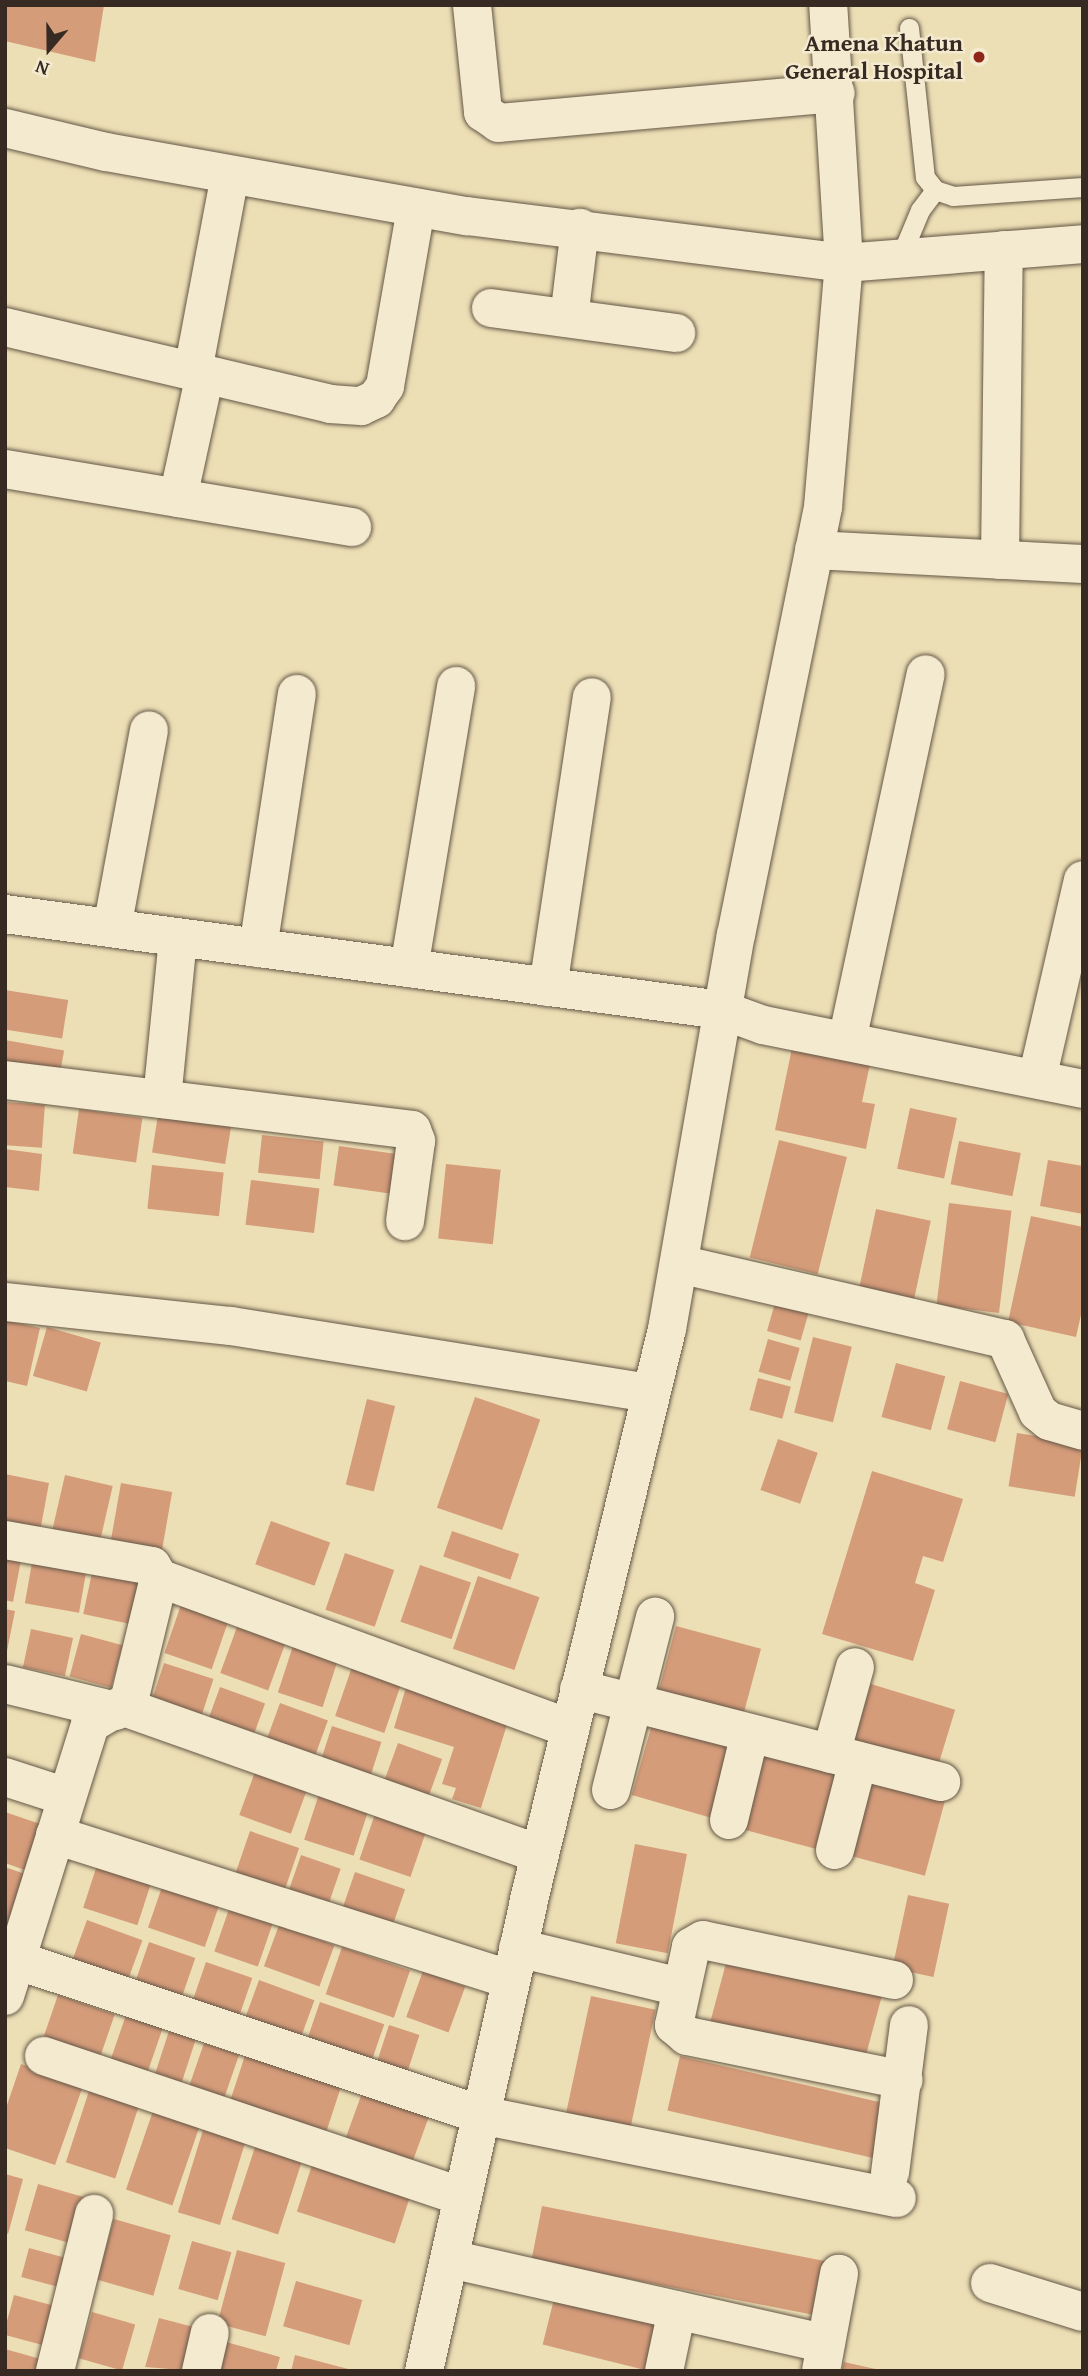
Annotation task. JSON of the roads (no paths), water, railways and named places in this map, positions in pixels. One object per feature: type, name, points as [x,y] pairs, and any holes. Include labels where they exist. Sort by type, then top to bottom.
[{"type":"street","points":[[472,5],[483,112],[499,123],[836,93]]},
{"type":"street","points":[[424,2371],[514,1964],[651,1393],[679,1264],[722,1010],[823,507],[844,263],[836,93],[828,5]]},
{"type":"street","points":[[5,128],[230,176],[416,208],[844,263],[1083,244]]},
{"type":"street","points":[[178,498],[230,176]]},
{"type":"street","points":[[5,327],[330,404],[361,406],[376,399],[384,386],[416,208]]},
{"type":"street","points":[[569,318],[580,228]]},
{"type":"street","points":[[1000,560],[1004,250]]},
{"type":"street","points":[[491,308],[676,333]]},
{"type":"street","points":[[5,469],[352,527]]},
{"type":"street","points":[[814,550],[1083,564]]},
{"type":"street","points":[[847,1041],[926,674]]},
{"type":"street","points":[[409,968],[456,686]]},
{"type":"street","points":[[258,948],[296,694]]},
{"type":"street","points":[[548,987],[592,697]]},
{"type":"street","points":[[112,928],[149,730]]},
{"type":"street","points":[[1037,1079],[1083,880]]},
{"type":"street","points":[[5,914],[722,1010],[763,1025],[1083,1089]]},
{"type":"street","points":[[162,1099],[178,938]]},
{"type":"street","points":[[5,1080],[412,1130],[416,1142],[405,1221]]},
{"type":"street","points":[[679,1264],[1005,1339],[1038,1412],[1049,1421],[1083,1431]]},
{"type":"street","points":[[5,1301],[231,1326],[651,1393]]},
{"type":"street","points":[[5,1540],[152,1566],[159,1578],[570,1728]]},
{"type":"street","points":[[159,1578],[120,1709],[90,1724],[55,1835],[12,1956],[481,2115],[893,2186],[909,2025]]},
{"type":"street","points":[[611,1790],[655,1617]]},
{"type":"street","points":[[835,1850],[855,1667]]},
{"type":"street","points":[[5,1684],[120,1709],[540,1854]]},
{"type":"street","points":[[579,1689],[941,1782]]},
{"type":"street","points":[[729,1820],[750,1733]]},
{"type":"street","points":[[5,1777],[67,1797]]},
{"type":"street","points":[[55,1835],[514,1964],[681,1987]]},
{"type":"street","points":[[894,1980],[703,1940],[691,1947],[674,2025],[687,2036],[904,2080]]},
{"type":"street","points":[[44,2056],[463,2197]]},
{"type":"street","points":[[55,2371],[94,2214]]},
{"type":"street","points":[[450,2259],[677,2310],[823,2357],[838,2274]]},
{"type":"street","points":[[990,2283],[1083,2312]]},
{"type":"street","points":[[664,2371],[677,2310]]},
{"type":"street","points":[[201,2371],[210,2333]]},
{"type":"lane","points":[[909,28],[925,177],[935,190],[953,196],[1083,187]]},
{"type":"lane","points":[[900,258],[920,210],[935,190]]},
{"type":"place","name":"Amena Khatun General Hospital","points":[[979,57]]}]
